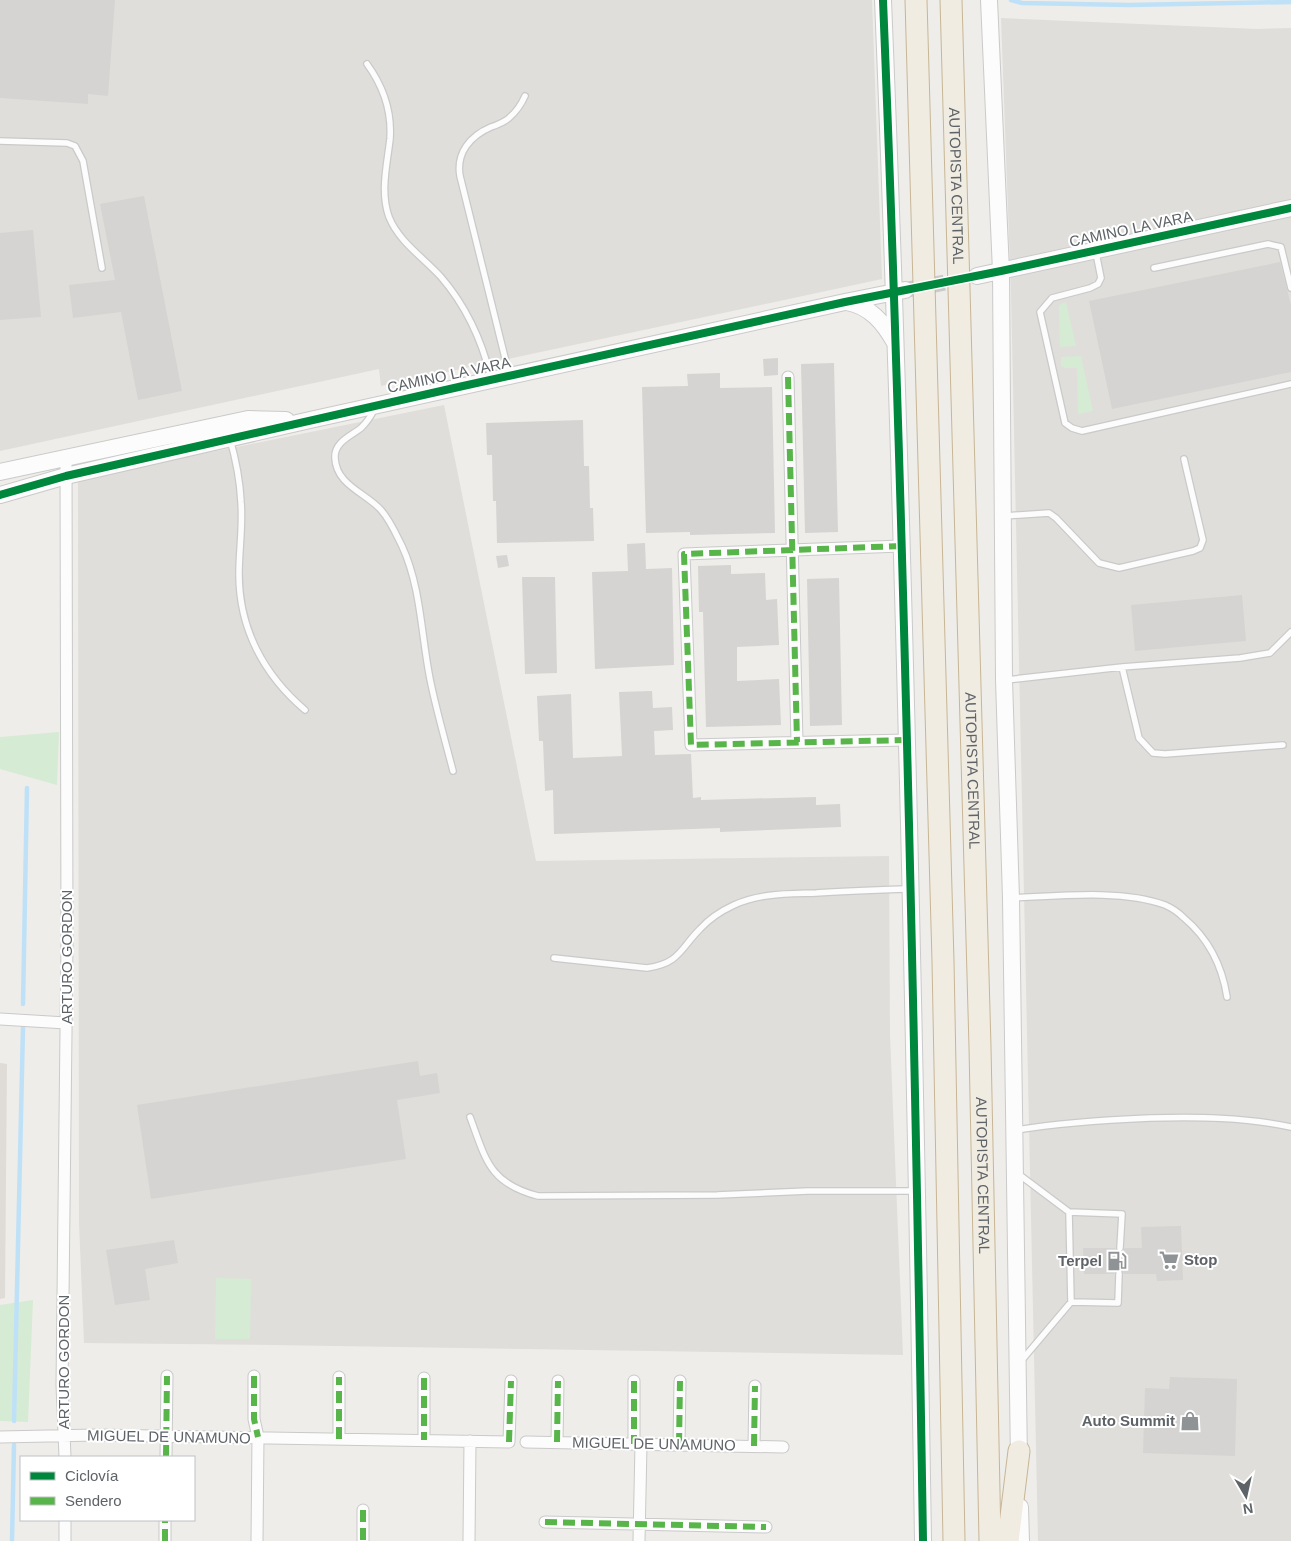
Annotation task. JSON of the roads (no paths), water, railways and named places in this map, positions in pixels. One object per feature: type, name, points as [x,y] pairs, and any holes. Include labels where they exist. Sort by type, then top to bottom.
[{"type":"highway","points":[[916,0],[943,980],[954,1541]]},
{"type":"highway","name":"AUTOPISTA CENTRAL","points":[[951,0],[978,958],[990,1541]]},
{"type":"highway","points":[[1008,1541],[1019,1451]]},
{"type":"street","points":[[883,0],[900,291],[896,344],[918,1191],[923,1541]]},
{"type":"street","points":[[989,0],[1001,272],[1004,680],[1010,898],[1021,1541]]},
{"type":"street","name":"CAMINO LA VARA","points":[[977,276],[1291,208]]},
{"type":"street","name":"CAMINO LA VARA","points":[[0,496],[66,476],[310,420],[900,291]]},
{"type":"street","points":[[845,302],[859,306],[872,313],[884,325],[896,344]]},
{"type":"street","points":[[788,377],[797,742]]},
{"type":"street","name":"CAMINO LA VARA","points":[[0,472],[248,419],[310,420]]},
{"type":"street","name":"ARTURO GORDON","points":[[64,1456],[62,1385],[68,654],[66,457]]},
{"type":"street","points":[[901,546],[684,554],[692,745],[906,740]]},
{"type":"street","points":[[0,1019],[66,1023]]},
{"type":"street","points":[[166,1456],[167,1376]]},
{"type":"street","points":[[254,1376],[254,1419],[258,1437],[257,1541]]},
{"type":"street","points":[[339,1377],[339,1439]]},
{"type":"street","points":[[424,1378],[424,1440]]},
{"type":"street","name":"MIGUEL DE UNAMUNO","points":[[0,1437],[96,1435],[509,1442],[511,1381]]},
{"type":"street","points":[[558,1381],[558,1442]]},
{"type":"street","points":[[678,1445],[680,1381]]},
{"type":"street","points":[[634,1382],[638,1444],[638,1541]]},
{"type":"street","points":[[754,1446],[755,1386]]},
{"type":"street","points":[[469,1541],[470,1441]]},
{"type":"street","name":"MIGUEL DE UNAMUNO","points":[[526,1442],[783,1446]]},
{"type":"street","points":[[363,1510],[363,1541]]},
{"type":"street","points":[[65,1521],[65,1541]]},
{"type":"street","points":[[165,1541],[166,1521]]},
{"type":"street","points":[[545,1522],[766,1527]]},
{"type":"lane","points":[[367,64],[381,86],[389,112],[390,138],[385,190],[390,220],[400,236],[442,279],[462,307],[480,342],[492,380]]},
{"type":"lane","points":[[510,376],[460,176],[459,162],[468,143],[482,132],[509,118],[516,112],[525,96]]},
{"type":"lane","points":[[0,141],[67,143],[75,146],[83,161],[102,268]]},
{"type":"lane","points":[[1154,268],[1268,244],[1276,244],[1281,247],[1291,288]]},
{"type":"lane","points":[[1096,251],[1100,278],[1098,284],[1052,298],[1040,312],[1065,423],[1072,428],[1082,432],[1291,384]]},
{"type":"lane","points":[[376,406],[361,428],[340,443],[335,457],[337,466],[345,481],[358,493],[375,503],[382,511],[396,533],[408,560],[418,596],[430,678],[453,770]]},
{"type":"lane","points":[[230,439],[240,481],[239,576],[242,608],[246,624],[256,651],[272,676],[304,710]]},
{"type":"lane","points":[[1003,516],[1049,513],[1099,563],[1119,568],[1193,551],[1200,548],[1203,540],[1184,459]]},
{"type":"lane","points":[[1004,680],[1122,667],[1240,658],[1270,653],[1291,632]]},
{"type":"lane","points":[[1122,667],[1139,738],[1153,753],[1164,754],[1283,744]]},
{"type":"lane","points":[[554,958],[646,968],[655,967],[678,956],[700,928],[715,916],[735,904],[749,899],[781,894],[910,889]]},
{"type":"lane","points":[[1010,898],[1098,895],[1166,905],[1190,923],[1208,944],[1221,970],[1227,997]]},
{"type":"lane","points":[[470,1117],[486,1161],[494,1172],[514,1187],[538,1196],[717,1195],[808,1190],[918,1191]]},
{"type":"lane","points":[[1014,1130],[1078,1122],[1195,1117],[1250,1120],[1291,1127]]},
{"type":"lane","points":[[1014,1171],[1069,1212],[1122,1214],[1120,1248]]},
{"type":"lane","points":[[1017,1365],[1071,1302],[1069,1212]]},
{"type":"lane","points":[[1071,1302],[1118,1303],[1119,1274]]},
{"type":"waterway","points":[[1011,0],[1022,3],[1129,5],[1291,2]]},
{"type":"waterway","points":[[23,1004],[27,788]]},
{"type":"waterway","points":[[14,1421],[23,1027]]},
{"type":"waterway","points":[[12,1541],[14,1445]]},
{"type":"tunnel","points":[[905,290],[970,278]]},
{"type":"place","name":"Stop","points":[[1169,1260]]},
{"type":"place","name":"Terpel","points":[[1117,1261]]},
{"type":"place","name":"Auto Summit","points":[[1190,1421]]}]
